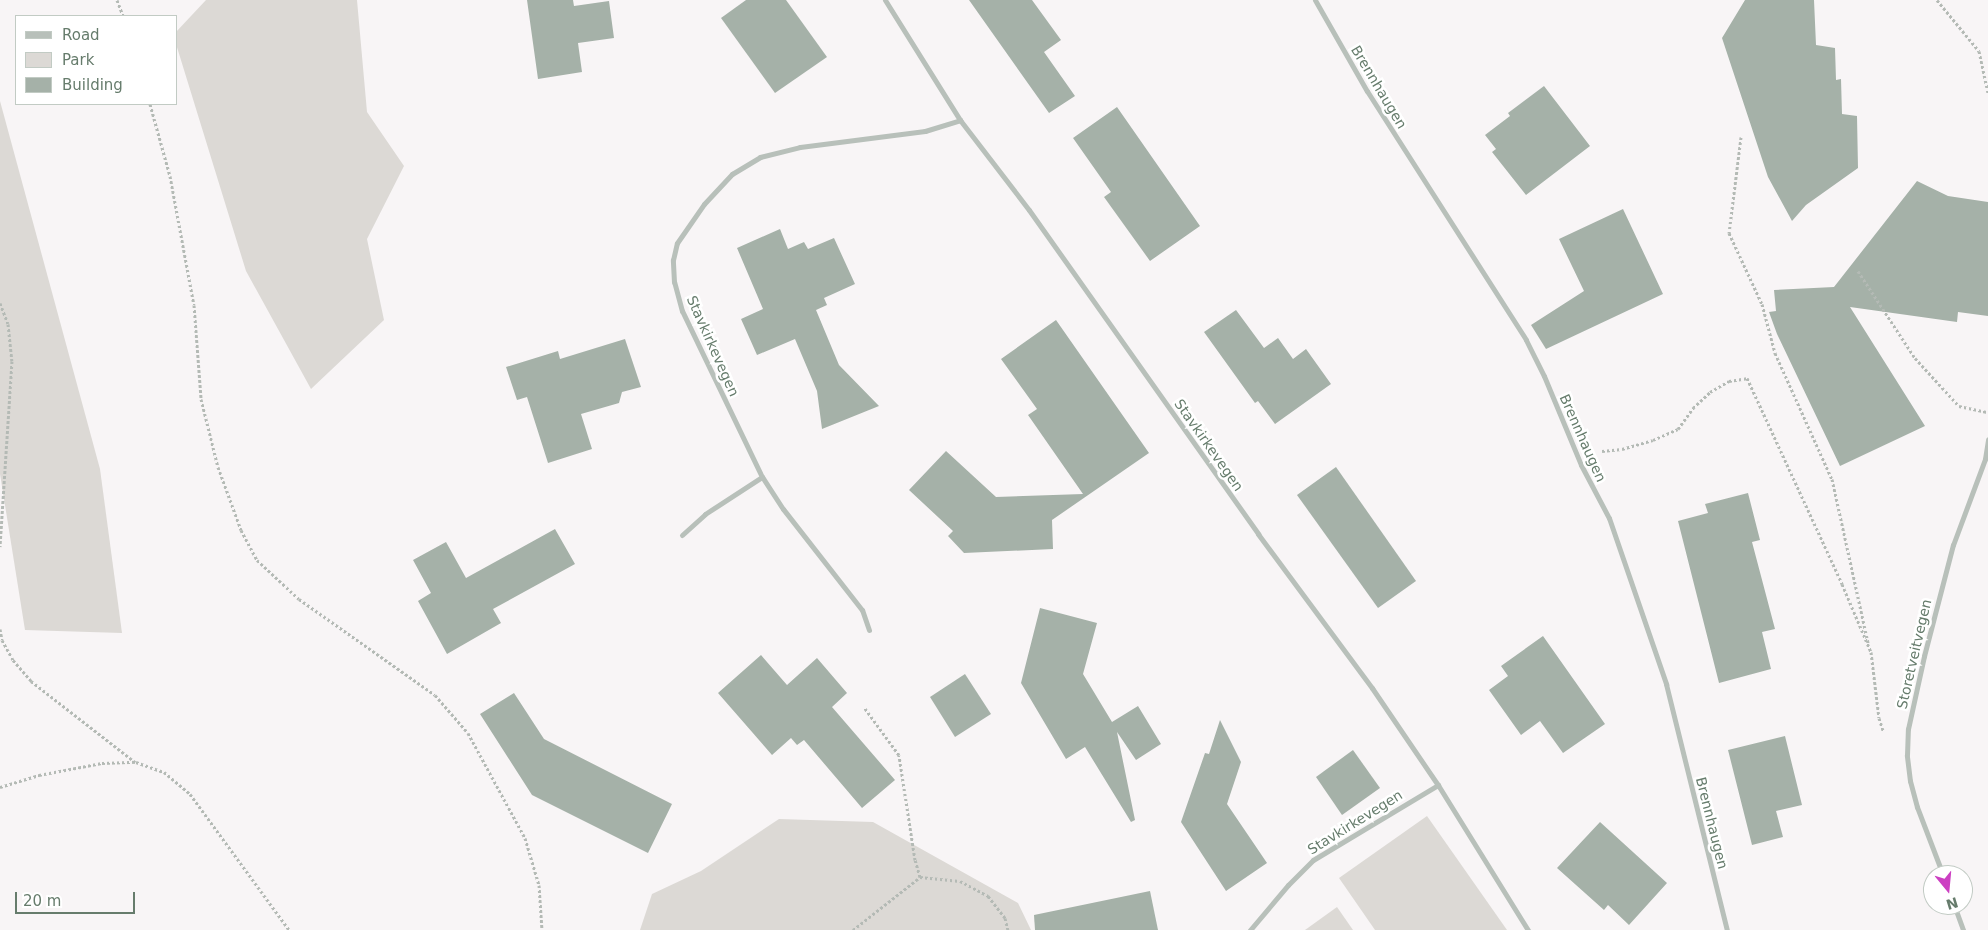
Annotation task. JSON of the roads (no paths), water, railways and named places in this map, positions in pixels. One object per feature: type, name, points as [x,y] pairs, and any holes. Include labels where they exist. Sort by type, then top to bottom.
[{"type":"street","name":"Stavkirkevegen","points":[[885,0],[960,120],[1029,210],[1258,534],[1372,688],[1438,784],[1528,930]]},
{"type":"street","name":"Brennhaugen","points":[[1315,0],[1367,91],[1526,340],[1544,376],[1577,455],[1609,518],[1666,684],[1727,930]]},
{"type":"street","name":"Stavkirkevegen","points":[[869,630],[862,610],[783,509],[762,477],[682,311],[674,282],[673,260],[677,243],[704,204],[732,174],[760,156],[800,147],[925,131],[960,120]]},
{"type":"street","name":"Storetveitvegen","points":[[1939,865],[1917,807],[1910,781],[1908,728],[1924,656],[1953,546],[1985,459],[1988,440]]},
{"type":"street","points":[[682,535],[705,514],[762,477]]},
{"type":"street","name":"Stavkirkevegen","points":[[1250,930],[1288,885],[1313,860],[1438,784]]},
{"type":"street","points":[[1958,915],[1963,930]]}]
